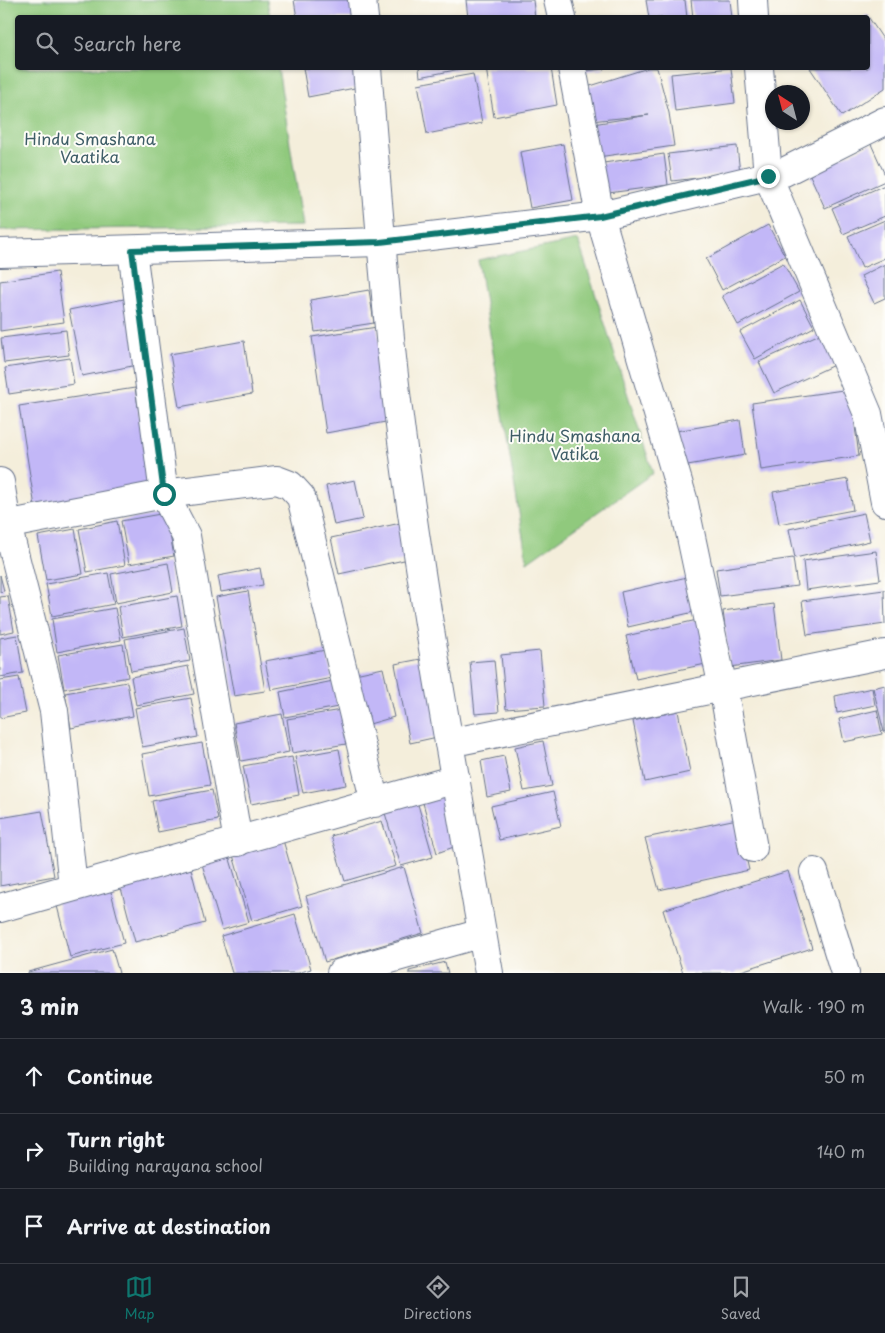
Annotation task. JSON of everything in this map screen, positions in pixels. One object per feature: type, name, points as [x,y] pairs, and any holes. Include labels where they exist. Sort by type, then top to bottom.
[{"type":"street","points":[[362,0],[364,15]]},
{"type":"street","points":[[558,0],[561,15]]},
{"type":"street","points":[[753,0],[754,15]]},
{"type":"street","points":[[367,70],[380,242],[395,380],[429,627],[489,973]]},
{"type":"street","points":[[572,70],[600,216],[683,499],[723,688],[753,848]]},
{"type":"street","points":[[759,70],[768,176],[868,414],[885,502]]},
{"type":"street","points":[[0,253],[380,242],[600,216],[784,172],[885,120]]},
{"type":"street","points":[[132,250],[164,494],[186,536],[238,842]]},
{"type":"street","points":[[3,525],[164,494],[277,480],[290,485],[301,497],[375,803]]},
{"type":"street","points":[[0,482],[3,525],[54,711],[73,886]]},
{"type":"street","points":[[449,743],[885,654]]},
{"type":"street","points":[[0,908],[456,779]]},
{"type":"street","points":[[814,872],[845,973]]},
{"type":"street","points":[[342,973],[482,933]]},
{"type":"green space","name":"Hindu Smashana Vaatika","points":[[0,0],[267,0],[270,15],[15,15],[15,70],[278,70],[303,226],[0,230]]},
{"type":"green space","name":"Hindu Smashana Vatika","points":[[578,240],[653,473],[527,562],[478,260]]},
{"type":"building","points":[[294,0],[356,0],[358,15],[296,15]]},
{"type":"building","points":[[466,0],[533,0],[535,15],[468,15]]},
{"type":"building","points":[[646,0],[685,0],[687,15],[648,15]]},
{"type":"building","points":[[691,0],[730,0],[732,15],[693,15]]},
{"type":"building","points":[[870,20],[885,42],[885,88],[842,116],[811,70],[870,70]]},
{"type":"building","points":[[303,70],[362,70],[365,86],[308,97]]},
{"type":"building","points":[[419,70],[455,70],[420,77]]},
{"type":"building","points":[[486,70],[551,70],[557,105],[494,117]]},
{"type":"building","points":[[576,70],[595,70],[577,72]]},
{"type":"building","points":[[642,70],[658,70],[669,113],[674,146],[598,157],[593,124],[649,115],[591,121],[587,87]]},
{"type":"building","points":[[731,70],[735,103],[675,111],[671,74]]},
{"type":"building","points":[[473,74],[482,123],[427,134],[418,84]]},
{"type":"building","points":[[563,144],[573,200],[530,208],[520,152]]},
{"type":"building","points":[[871,144],[885,175],[885,181],[825,208],[809,173]]},
{"type":"building","points":[[737,146],[740,173],[672,181],[668,154]]},
{"type":"building","points":[[664,154],[668,185],[601,194],[597,164]]},
{"type":"building","points":[[885,185],[885,216],[843,234],[832,208]]},
{"type":"building","points":[[885,220],[885,258],[862,268],[848,236]]},
{"type":"building","points":[[768,225],[785,256],[722,290],[706,259]]},
{"type":"building","points":[[783,263],[799,292],[738,325],[722,296]]},
{"type":"building","points":[[885,264],[885,298],[874,303],[861,276]]},
{"type":"building","points":[[57,272],[64,322],[0,331],[0,281]]},
{"type":"building","points":[[369,290],[374,323],[315,332],[310,300]]},
{"type":"building","points":[[129,298],[142,364],[82,376],[69,310]]},
{"type":"building","points":[[800,300],[814,327],[755,359],[740,332]]},
{"type":"building","points":[[377,327],[391,421],[326,433],[312,337]]},
{"type":"building","points":[[66,330],[69,355],[4,363],[1,338]]},
{"type":"building","points":[[824,332],[838,363],[774,393],[759,362]]},
{"type":"building","points":[[244,341],[252,394],[179,407],[170,354]]},
{"type":"building","points":[[70,358],[74,384],[9,394],[5,368]]},
{"type":"building","points":[[135,388],[151,488],[35,507],[19,406]]},
{"type":"building","points":[[850,389],[859,456],[761,470],[752,403]]},
{"type":"building","points":[[740,420],[745,455],[682,466],[676,431]]},
{"type":"building","points":[[848,479],[853,510],[779,524],[773,492]]},
{"type":"building","points":[[355,480],[363,519],[334,525],[326,486]]},
{"type":"building","points":[[166,513],[174,556],[129,564],[121,521]]},
{"type":"building","points":[[864,513],[870,541],[795,558],[789,529]]},
{"type":"building","points":[[117,521],[125,565],[87,572],[79,529]]},
{"type":"building","points":[[410,521],[418,557],[339,574],[331,538]]},
{"type":"building","points":[[75,529],[83,574],[46,580],[38,536]]},
{"type":"building","points":[[876,551],[880,580],[806,590],[803,561]]},
{"type":"building","points":[[793,558],[797,586],[720,596],[716,569]]},
{"type":"building","points":[[168,563],[173,592],[116,603],[111,574]]},
{"type":"building","points":[[260,568],[263,585],[221,592],[218,576]]},
{"type":"building","points":[[108,573],[114,604],[52,616],[46,584]]},
{"type":"building","points":[[0,575],[4,591],[0,592]]},
{"type":"building","points":[[696,575],[703,610],[628,627],[621,592]]},
{"type":"building","points":[[884,590],[885,624],[807,635],[802,601]]},
{"type":"building","points":[[248,591],[265,691],[234,696],[216,597]]},
{"type":"building","points":[[8,596],[14,631],[0,634],[0,597]]},
{"type":"building","points":[[177,596],[182,626],[123,637],[118,607]]},
{"type":"building","points":[[774,604],[781,660],[730,667],[723,611]]},
{"type":"building","points":[[115,608],[121,640],[57,652],[52,619]]},
{"type":"building","points":[[706,618],[715,662],[636,679],[626,636]]},
{"type":"building","points":[[184,628],[190,661],[131,671],[125,639]]},
{"type":"building","points":[[17,635],[23,673],[0,677],[0,638]]},
{"type":"building","points":[[123,644],[128,677],[64,689],[58,655]]},
{"type":"building","points":[[326,650],[332,678],[271,690],[265,661]]},
{"type":"building","points":[[540,651],[545,706],[506,709],[501,655]]},
{"type":"building","points":[[426,658],[442,736],[410,743],[395,664]]},
{"type":"building","points":[[494,660],[499,712],[475,714],[470,662]]},
{"type":"building","points":[[188,666],[194,694],[136,705],[131,677]]},
{"type":"building","points":[[383,668],[394,717],[366,725],[355,674]]},
{"type":"building","points":[[19,677],[26,713],[0,718],[0,680]]},
{"type":"building","points":[[333,681],[338,707],[285,717],[280,692]]},
{"type":"building","points":[[127,682],[133,716],[71,728],[65,693]]},
{"type":"building","points":[[885,685],[885,732],[884,732],[873,688]]},
{"type":"building","points":[[872,688],[875,705],[837,713],[835,696]]},
{"type":"building","points":[[191,698],[198,737],[142,747],[135,708]]},
{"type":"building","points":[[341,710],[346,744],[292,753],[287,719]]},
{"type":"building","points":[[877,710],[882,734],[844,742],[839,719]]},
{"type":"building","points":[[678,711],[690,772],[645,782],[633,721]]},
{"type":"building","points":[[282,714],[289,752],[241,761],[234,723]]},
{"type":"building","points":[[543,741],[552,786],[524,791],[515,747]]},
{"type":"building","points":[[202,743],[210,785],[149,796],[142,754]]},
{"type":"building","points":[[339,749],[346,785],[303,793],[295,757]]},
{"type":"building","points":[[504,756],[511,792],[487,797],[481,761]]},
{"type":"building","points":[[292,757],[299,795],[251,804],[243,766]]},
{"type":"building","points":[[212,790],[218,820],[158,832],[152,801]]},
{"type":"building","points":[[553,792],[561,826],[499,840],[491,806]]},
{"type":"building","points":[[450,794],[465,843],[437,853],[423,803]]},
{"type":"building","points":[[417,801],[433,857],[401,866],[384,810]]},
{"type":"building","points":[[42,811],[54,876],[0,886],[0,818]]},
{"type":"building","points":[[737,819],[749,870],[659,890],[645,838]]},
{"type":"building","points":[[382,821],[396,866],[345,881],[331,836]]},
{"type":"building","points":[[283,840],[302,906],[252,921],[233,855]]},
{"type":"building","points":[[229,856],[249,922],[222,930],[202,864]]},
{"type":"building","points":[[404,867],[423,933],[325,962],[306,896]]},
{"type":"building","points":[[191,869],[205,923],[135,942],[121,888]]},
{"type":"building","points":[[788,871],[812,948],[735,973],[683,973],[663,910]]},
{"type":"building","points":[[109,884],[124,943],[70,957],[55,898]]},
{"type":"building","points":[[295,914],[311,969],[298,973],[232,973],[221,936]]},
{"type":"building","points":[[112,949],[119,973],[28,973],[28,972]]},
{"type":"building","points":[[445,962],[448,973],[409,973],[409,971]]},
{"type":"route","points":[[164,494],[132,250],[380,242],[600,216],[768,176]]}]
